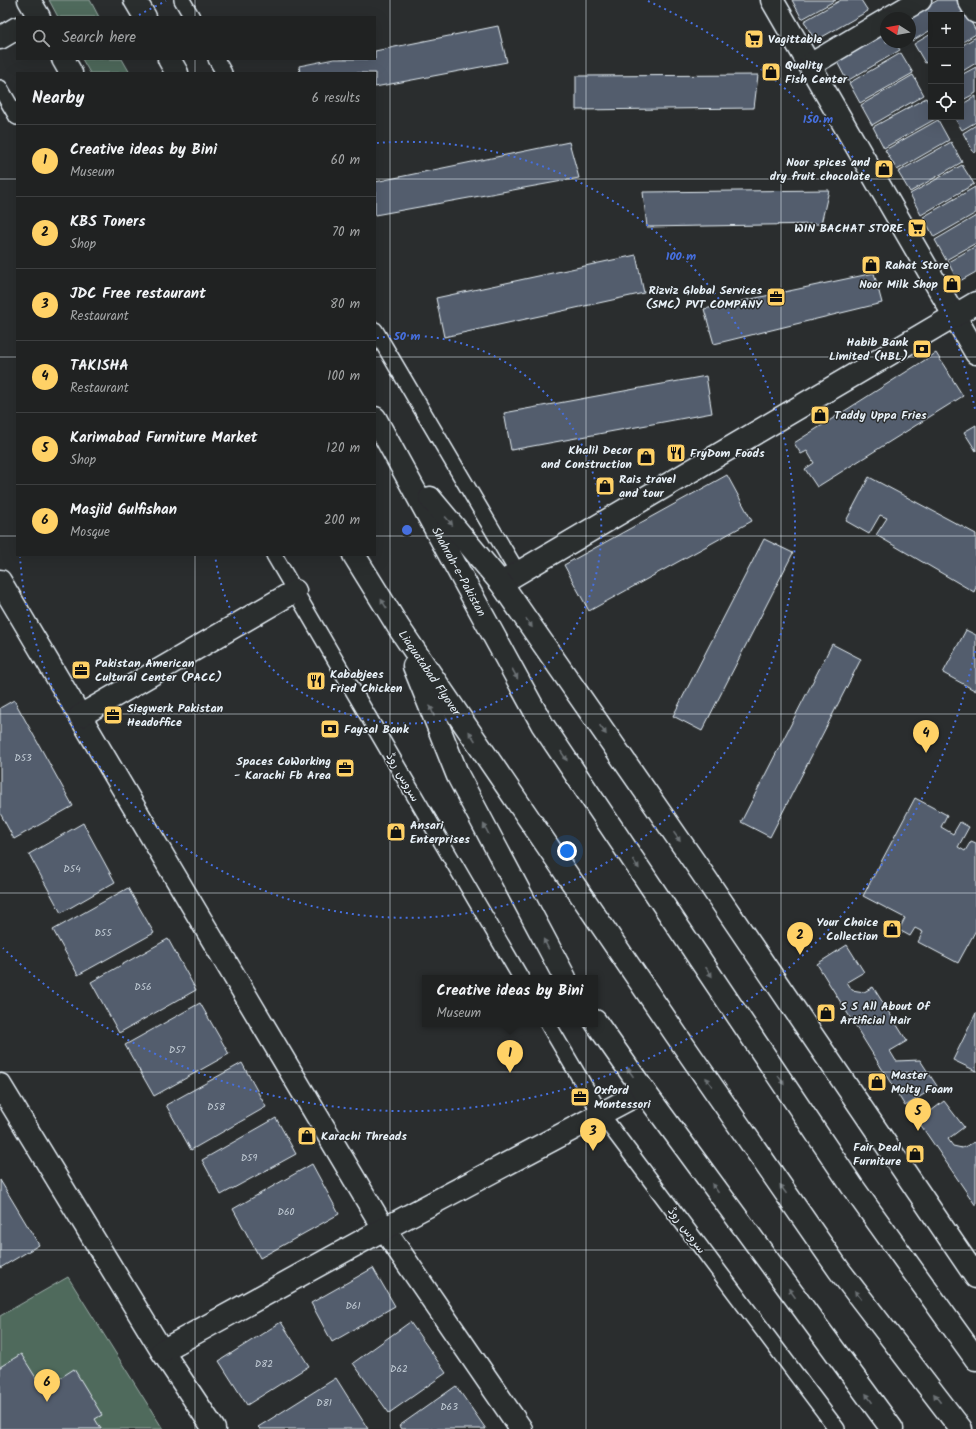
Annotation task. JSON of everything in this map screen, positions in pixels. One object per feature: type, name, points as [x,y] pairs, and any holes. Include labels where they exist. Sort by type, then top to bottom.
[{"type":"main road","points":[[135,0],[144,16]]},
{"type":"main road","points":[[772,0],[976,353]]},
{"type":"main road","points":[[899,12],[920,0]]},
{"type":"main road","points":[[969,0],[976,12]]},
{"type":"main road","points":[[810,65],[880,24]]},
{"type":"main road","points":[[0,38],[16,29]]},
{"type":"main road","points":[[64,60],[70,72]]},
{"type":"main road","points":[[170,60],[176,72]]},
{"type":"main road","points":[[509,578],[976,303]]},
{"type":"main road","name":"Shahrah-e-Pakistan","points":[[376,420],[542,724],[852,1186],[976,1359]]},
{"type":"main road","points":[[398,458],[509,578],[702,873],[976,1277]]},
{"type":"main road","name":"Liaquatabad Flyover","points":[[355,556],[399,628],[839,1270],[961,1429]]},
{"type":"main road","points":[[0,581],[384,1230],[521,1429]]},
{"type":"main road","points":[[80,716],[295,591]]},
{"type":"main road","points":[[399,628],[458,776],[563,975]]},
{"type":"main road","points":[[598,1025],[644,1091],[892,1429]]},
{"type":"main road","points":[[162,1351],[644,1091]]},
{"type":"main road","points":[[4,1099],[162,1351],[214,1429]]},
{"type":"lane","points":[[182,0],[191,16]]},
{"type":"lane","points":[[217,60],[223,72]]},
{"type":"lane","points":[[0,88],[16,115]]},
{"type":"lane","points":[[376,332],[509,578]]},
{"type":"lane","name":"سروس روڈ","points":[[275,556],[519,975]]},
{"type":"lane","name":"سروس روڈ","points":[[550,1027],[601,1114],[837,1429]]},
{"type":"green space","points":[[49,0],[90,0],[98,16],[57,16]]},
{"type":"green space","points":[[83,60],[123,60],[129,72],[89,72]]},
{"type":"green space","points":[[68,1277],[163,1429],[0,1429],[0,1316]]},
{"type":"building","points":[[792,0],[836,0],[802,19]]},
{"type":"building","points":[[841,0],[861,0],[868,11],[815,41],[804,21]]},
{"type":"building","points":[[938,0],[959,0],[965,11],[928,12],[928,32],[916,39],[916,13]]},
{"type":"building","points":[[966,13],[976,31],[976,34],[964,41],[964,14]]},
{"type":"building","points":[[498,26],[507,62],[376,87],[376,72],[300,72],[299,66],[329,60],[376,60],[376,51]]},
{"type":"building","points":[[880,35],[880,48],[899,48],[900,50],[847,81],[836,60]]},
{"type":"building","points":[[928,36],[928,62],[925,63],[916,47],[916,43]]},
{"type":"building","points":[[976,37],[976,63],[964,70],[964,48],[964,44]]},
{"type":"building","points":[[901,53],[913,73],[860,103],[849,83]]},
{"type":"building","points":[[976,67],[976,93],[964,99],[964,84],[964,73]]},
{"type":"building","points":[[758,75],[754,108],[576,110],[576,76]]},
{"type":"building","points":[[913,75],[924,95],[872,125],[861,105]]},
{"type":"building","points":[[976,96],[976,122],[962,130],[956,120],[964,120],[964,103]]},
{"type":"building","points":[[926,98],[928,102],[928,120],[933,120],[884,148],[873,127]]},
{"type":"building","points":[[938,120],[949,140],[897,170],[885,150]]},
{"type":"building","points":[[976,125],[976,152],[974,153],[963,133]]},
{"type":"building","points":[[569,142],[579,178],[376,215],[376,182]]},
{"type":"building","points":[[951,142],[962,162],[910,192],[898,172]]},
{"type":"building","points":[[962,165],[974,184],[921,215],[910,194]]},
{"type":"building","points":[[975,187],[976,213],[934,237],[923,217]]},
{"type":"building","points":[[829,190],[821,224],[647,227],[643,192]]},
{"type":"building","points":[[976,216],[976,243],[946,260],[935,240]]},
{"type":"building","points":[[976,246],[976,272],[958,282],[948,262]]},
{"type":"building","points":[[636,255],[644,293],[444,337],[436,298]]},
{"type":"building","points":[[874,273],[882,303],[714,344],[704,309]]},
{"type":"building","points":[[936,353],[963,396],[817,487],[805,469],[814,463],[807,451],[801,454],[794,443]]},
{"type":"building","points":[[706,376],[712,413],[511,450],[504,413]]},
{"type":"building","points":[[976,425],[976,451],[964,432]]},
{"type":"building","points":[[727,475],[752,521],[589,611],[564,565]]},
{"type":"building","points":[[869,477],[976,534],[976,587],[974,592],[876,535],[887,518],[880,515],[869,534],[846,521]]},
{"type":"building","points":[[764,539],[793,553],[702,731],[673,716]]},
{"type":"building","points":[[966,630],[976,635],[976,691],[943,673]]},
{"type":"building","points":[[832,644],[861,659],[770,837],[741,822]]},
{"type":"building","points":[[14,700],[73,806],[14,839],[0,813],[0,708]]},
{"type":"building","points":[[915,798],[947,815],[941,827],[953,834],[960,822],[969,827],[958,847],[965,851],[971,841],[976,843],[976,930],[958,963],[918,942],[923,932],[915,928],[910,936],[899,930],[905,918],[863,896]]},
{"type":"building","points":[[83,823],[115,882],[61,913],[29,854]]},
{"type":"building","points":[[128,888],[154,933],[78,975],[53,930]]},
{"type":"building","points":[[168,939],[196,990],[119,1033],[91,982]]},
{"type":"building","points":[[847,945],[864,972],[847,982],[852,990],[864,992],[873,987],[907,1041],[890,1051],[896,1061],[920,1060],[937,1086],[905,1106],[817,964]]},
{"type":"building","points":[[200,1003],[229,1054],[154,1096],[125,1045]]},
{"type":"building","points":[[976,1013],[976,1071],[953,1060]]},
{"type":"building","points":[[242,1063],[266,1107],[191,1150],[166,1105]]},
{"type":"building","points":[[944,1101],[964,1127],[948,1139],[953,1146],[962,1148],[975,1142],[976,1144],[976,1206],[918,1121]]},
{"type":"building","points":[[276,1118],[296,1154],[221,1195],[202,1160]]},
{"type":"building","points":[[312,1164],[339,1214],[260,1258],[233,1209]]},
{"type":"building","points":[[0,1180],[39,1245],[0,1268]]},
{"type":"building","points":[[373,1268],[395,1306],[332,1342],[311,1303]]},
{"type":"building","points":[[281,1322],[309,1366],[247,1405],[219,1361]]},
{"type":"building","points":[[410,1322],[446,1373],[389,1413],[353,1363]]},
{"type":"building","points":[[21,1354],[43,1389],[74,1369],[102,1415],[95,1419],[101,1429],[0,1429],[0,1367]]},
{"type":"building","points":[[336,1378],[368,1429],[260,1429],[258,1427]]},
{"type":"building","points":[[456,1386],[486,1429],[401,1429],[399,1426]]},
{"type":"place","name":"Vagittable","points":[[754,39]]},
{"type":"place","name":"Quality Fish Center","points":[[771,72]]},
{"type":"place","name":"Noor spices and dry fruit chocolate","points":[[884,169]]},
{"type":"place","name":"WIN BACHAT STORE","points":[[917,228]]},
{"type":"place","name":"Rahat Store","points":[[871,265]]},
{"type":"place","name":"Noor Milk Shop","points":[[952,284]]},
{"type":"place","name":"Rizviz Global Services (SMC) PVT COMPANY","points":[[776,297]]},
{"type":"place","name":"Habib Bank Limited (HBL)","points":[[922,349]]},
{"type":"place","name":"Taddy Uppa Fries","points":[[820,415]]},
{"type":"place","name":"FryDom Foods","points":[[676,453]]},
{"type":"place","name":"Khalil Decor and Construction","points":[[646,457]]},
{"type":"place","name":"Rais travel and tour","points":[[605,486]]},
{"type":"place","name":"Pakistan American Cultural Center (PACC)","points":[[81,670]]},
{"type":"place","name":"Kababjees Fried Chicken","points":[[316,681]]},
{"type":"place","name":"Siegwerk Pakistan Headoffice","points":[[113,715]]},
{"type":"place","name":"Faysal Bank","points":[[330,729]]},
{"type":"place","name":"TAKISHA","points":[[926,753]]},
{"type":"place","name":"Spaces CoWorking - Karachi Fb Area","points":[[345,768]]},
{"type":"place","name":"Ansari Enterprises","points":[[396,832]]},
{"type":"place","name":"Your Choice Collection","points":[[892,929]]},
{"type":"place","name":"KBS Toners","points":[[800,955]]},
{"type":"place","name":"S S All About Of Artificial Hair","points":[[826,1013]]},
{"type":"place","name":"Creative ideas by Bini","points":[[510,1073]]},
{"type":"place","name":"Master Molty Foam","points":[[877,1082]]},
{"type":"place","name":"Oxford Montessori","points":[[580,1097]]},
{"type":"place","name":"Karimabad Furniture Market","points":[[918,1131]]},
{"type":"place","name":"Karachi Threads","points":[[307,1136]]},
{"type":"place","name":"JDC Free restaurant","points":[[593,1151]]},
{"type":"place","name":"Fair Deal Furniture","points":[[915,1154]]},
{"type":"place","name":"Masjid Gulfishan","points":[[47,1402]]}]
